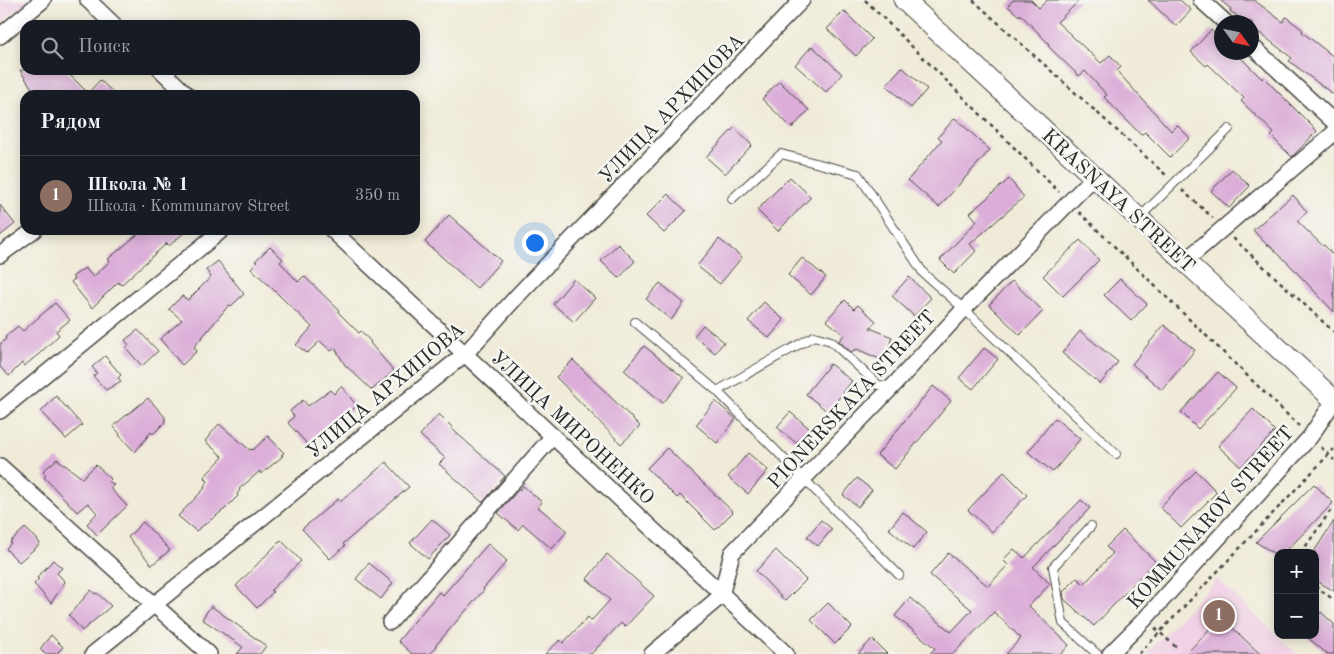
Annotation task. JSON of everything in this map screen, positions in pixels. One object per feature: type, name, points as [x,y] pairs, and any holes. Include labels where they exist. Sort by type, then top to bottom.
[{"type":"main road","name":"KRASNAYA STREET","points":[[912,3],[1094,177],[1334,401]]},
{"type":"street","points":[[0,36],[43,0]]},
{"type":"street","points":[[88,0],[109,20]]},
{"type":"street","name":"УЛИЦА АРХИПОВА","points":[[93,654],[466,353],[518,295],[802,0]]},
{"type":"street","points":[[1201,0],[1217,15]]},
{"type":"street","points":[[1259,52],[1334,122]]},
{"type":"street","points":[[166,75],[182,90]]},
{"type":"street","points":[[1185,261],[1334,134]]},
{"type":"street","name":"PIONERSKAYA STREET","points":[[722,596],[732,553],[893,386],[964,309],[1094,177]]},
{"type":"street","points":[[0,255],[27,235]]},
{"type":"street","points":[[0,411],[216,235]]},
{"type":"street","name":"УЛИЦА МИРОНЕНКО","points":[[337,235],[466,353],[722,596],[786,654]]},
{"type":"street","name":"KOMMUNAROV STREET","points":[[1110,654],[1145,619],[1310,437],[1334,401]]},
{"type":"street","points":[[390,622],[553,436]]},
{"type":"street","points":[[0,466],[209,654]]},
{"type":"street","points":[[652,654],[722,596]]},
{"type":"lane","points":[[1139,218],[1229,129]]},
{"type":"lane","points":[[732,199],[781,154],[858,174],[924,274],[964,309],[1116,454]]},
{"type":"lane","points":[[635,322],[717,391],[899,575]]},
{"type":"lane","points":[[717,391],[814,336],[831,341],[878,385],[893,386]]},
{"type":"lane","points":[[1091,526],[1053,567],[1063,622],[1097,654]]},
{"type":"path","points":[[864,0],[1334,460]]},
{"type":"path","points":[[973,0],[1174,182],[1334,332]]},
{"type":"path","points":[[1139,654],[1334,449]]},
{"type":"path","points":[[1304,549],[1331,510],[1334,510]]},
{"type":"path","points":[[1319,589],[1334,600]]},
{"type":"path","points":[[1145,619],[1178,649]]},
{"type":"shaded area","points":[[0,0],[30,0],[0,24]]},
{"type":"shaded area","points":[[1217,579],[1274,632],[1274,639],[1281,639],[1297,654],[1146,654]]},
{"type":"building","points":[[1013,0],[1031,0],[1039,8],[1047,0],[1080,0],[1057,22],[1101,63],[1110,55],[1121,67],[1117,71],[1171,131],[1177,125],[1190,138],[1170,157],[1145,132],[1141,135],[1104,97],[1107,95],[1085,71],[1079,76],[1048,46],[1049,44],[1020,14],[1019,16],[1008,6]]},
{"type":"building","points":[[1148,0],[1180,0],[1191,10],[1176,26]]},
{"type":"building","points":[[1220,0],[1254,0],[1283,22],[1286,17],[1303,30],[1302,32],[1334,57],[1334,95],[1289,61],[1292,58],[1259,32],[1259,15],[1236,15],[1230,11],[1231,9]]},
{"type":"building","points":[[844,11],[872,39],[856,56],[827,29]]},
{"type":"building","points":[[1211,30],[1214,33],[1214,60],[1243,60],[1262,79],[1263,77],[1317,131],[1292,157],[1271,136],[1274,133],[1241,101],[1244,98],[1208,64],[1206,66],[1191,52]]},
{"type":"building","points":[[812,46],[842,74],[826,92],[795,65]]},
{"type":"building","points":[[902,67],[927,89],[911,108],[886,85]]},
{"type":"building","points":[[23,75],[70,75],[85,90],[33,90]]},
{"type":"building","points":[[100,80],[111,90],[91,90]]},
{"type":"building","points":[[779,81],[809,110],[792,128],[762,99]]},
{"type":"building","points":[[955,118],[990,150],[939,207],[908,180],[942,140],[938,137]]},
{"type":"building","points":[[734,128],[752,145],[725,174],[706,157]]},
{"type":"building","points":[[1232,169],[1250,186],[1229,208],[1211,191]]},
{"type":"building","points":[[790,177],[811,197],[778,231],[757,210]]},
{"type":"building","points":[[1009,179],[1024,197],[970,244],[976,251],[954,274],[940,260],[977,221],[970,213]]},
{"type":"building","points":[[668,194],[686,211],[664,233],[646,216]]},
{"type":"building","points":[[1293,195],[1307,212],[1297,221],[1334,256],[1334,312],[1288,263],[1253,230]]},
{"type":"building","points":[[0,205],[15,224],[0,236]]},
{"type":"building","points":[[449,215],[501,261],[477,288],[425,242]]},
{"type":"building","points":[[137,235],[181,235],[169,246],[167,243],[121,285],[118,282],[92,308],[71,282],[74,279],[72,277],[85,268],[93,277],[110,261],[108,259]]},
{"type":"building","points":[[719,239],[742,257],[720,284],[697,266]]},
{"type":"building","points":[[1080,240],[1099,260],[1063,296],[1043,276]]},
{"type":"building","points":[[618,244],[635,261],[619,278],[601,261]]},
{"type":"building","points":[[270,247],[283,259],[280,262],[298,282],[304,276],[339,310],[338,312],[359,333],[361,331],[394,371],[372,390],[345,365],[335,348],[331,351],[320,341],[307,353],[296,345],[312,327],[251,268],[257,262],[255,261]]},
{"type":"building","points":[[802,258],[826,277],[811,295],[788,275]]},
{"type":"building","points":[[218,261],[244,294],[231,306],[229,305],[194,347],[197,351],[182,365],[160,339],[182,320],[169,309],[182,296],[188,300],[211,277],[206,270]]},
{"type":"building","points":[[909,277],[931,298],[914,316],[892,296]]},
{"type":"building","points":[[574,279],[595,298],[574,322],[553,304]]},
{"type":"building","points":[[1120,279],[1147,304],[1131,321],[1104,295]]},
{"type":"building","points":[[1012,281],[1043,311],[1020,335],[989,305]]},
{"type":"building","points":[[660,283],[684,303],[671,320],[646,299]]},
{"type":"building","points":[[845,300],[854,309],[858,305],[876,321],[870,328],[892,337],[884,361],[857,349],[851,352],[839,341],[844,335],[826,320]]},
{"type":"building","points":[[764,302],[784,320],[769,338],[748,321]]},
{"type":"building","points":[[55,303],[70,320],[56,331],[59,335],[39,354],[24,366],[22,363],[9,376],[0,367],[0,344],[18,326],[23,331]]},
{"type":"building","points":[[703,325],[724,342],[715,353],[694,336]]},
{"type":"building","points":[[1164,325],[1195,350],[1162,390],[1132,364]]},
{"type":"building","points":[[138,330],[158,351],[142,366],[126,348],[129,345],[125,340]]},
{"type":"building","points":[[1080,331],[1118,362],[1100,384],[1062,353]]},
{"type":"building","points":[[644,346],[684,378],[663,403],[624,370]]},
{"type":"building","points":[[984,348],[998,359],[973,389],[959,378]]},
{"type":"building","points":[[105,356],[121,375],[118,378],[121,381],[106,390],[93,376],[97,373],[92,367]]},
{"type":"building","points":[[573,360],[640,426],[621,444],[556,377]]},
{"type":"building","points":[[830,364],[852,381],[828,412],[806,394]]},
{"type":"building","points":[[1218,372],[1236,388],[1198,429],[1181,412]]},
{"type":"building","points":[[341,386],[357,406],[333,426],[331,423],[308,445],[288,423],[294,416],[290,411],[303,400],[308,406],[330,390],[334,394]]},
{"type":"building","points":[[933,386],[951,401],[895,469],[877,455]]},
{"type":"building","points":[[56,396],[82,425],[66,439],[41,412]]},
{"type":"building","points":[[148,398],[165,417],[165,422],[153,434],[151,432],[135,452],[113,426]]},
{"type":"building","points":[[715,401],[736,419],[717,443],[696,425]]},
{"type":"building","points":[[1253,409],[1275,431],[1241,467],[1218,446]]},
{"type":"building","points":[[790,412],[809,428],[796,443],[777,427]]},
{"type":"building","points":[[439,414],[452,429],[505,476],[484,501],[482,502],[439,464],[445,458],[420,435]]},
{"type":"building","points":[[1055,418],[1080,439],[1053,472],[1028,452]]},
{"type":"building","points":[[219,424],[250,450],[253,450],[268,436],[284,453],[281,455],[283,456],[261,474],[260,471],[239,489],[238,496],[225,509],[196,531],[178,516],[205,488],[204,486],[208,481],[204,477],[223,457],[205,441]]},
{"type":"building","points":[[667,448],[733,512],[715,530],[680,495],[677,498],[647,468]]},
{"type":"building","points":[[748,453],[768,470],[748,494],[728,477]]},
{"type":"building","points":[[57,459],[82,478],[96,465],[111,479],[109,481],[114,485],[110,488],[127,506],[97,535],[87,524],[97,513],[88,503],[77,512],[44,477],[46,475],[43,471]]},
{"type":"building","points":[[386,462],[409,487],[343,544],[345,546],[330,559],[302,529],[338,499],[340,502]]},
{"type":"building","points":[[1196,471],[1217,492],[1181,528],[1160,507]]},
{"type":"building","points":[[1004,472],[1027,495],[992,532],[968,510]]},
{"type":"building","points":[[857,478],[872,490],[858,507],[843,495]]},
{"type":"building","points":[[1314,484],[1333,503],[1288,549],[1274,549],[1274,553],[1256,542]]},
{"type":"building","points":[[523,486],[542,502],[538,507],[567,531],[552,549],[523,524],[518,530],[498,513]]},
{"type":"building","points":[[1081,500],[1090,508],[1033,567],[1050,584],[1029,606],[1069,645],[1061,654],[1006,654],[1021,638],[994,612],[953,654],[930,654],[935,648],[895,616],[910,598],[951,632],[972,610],[930,575],[948,553],[988,586],[1008,565],[1003,560],[1014,549],[1024,558]]},
{"type":"building","points":[[903,512],[927,532],[913,549],[889,529]]},
{"type":"building","points":[[432,519],[450,535],[428,559],[410,543]]},
{"type":"building","points":[[821,520],[832,529],[818,546],[807,537]]},
{"type":"building","points":[[1334,521],[1334,591],[1319,582],[1319,549],[1316,549]]},
{"type":"building","points":[[143,522],[170,550],[152,565],[128,537]]},
{"type":"building","points":[[25,528],[40,544],[19,562],[6,549],[10,542]]},
{"type":"building","points":[[1123,530],[1155,561],[1094,626],[1064,599],[1063,592],[1077,578],[1084,584],[1113,553],[1106,547]]},
{"type":"building","points":[[281,540],[301,561],[271,590],[273,592],[257,608],[236,586]]},
{"type":"building","points":[[488,544],[507,561],[430,654],[412,654],[398,641],[439,592],[443,595]]},
{"type":"building","points":[[776,550],[806,580],[785,601],[756,571]]},
{"type":"building","points":[[607,554],[654,596],[625,627],[621,623],[591,654],[545,654],[560,640],[563,643],[588,617],[591,621],[610,600],[587,579]]},
{"type":"building","points":[[53,560],[62,568],[57,573],[65,582],[51,603],[34,584]]},
{"type":"building","points":[[369,563],[393,583],[381,599],[356,579]]},
{"type":"building","points":[[91,590],[111,606],[82,631],[69,615]]},
{"type":"building","points":[[828,603],[852,627],[835,644],[811,620]]},
{"type":"building","points":[[211,606],[266,646],[260,654],[237,654],[243,647],[202,619]]},
{"type":"building","points":[[1321,612],[1334,624],[1334,654],[1327,654],[1310,639],[1319,639],[1319,614]]},
{"type":"building","points":[[1221,617],[1260,654],[1186,654]]},
{"type":"building","points":[[51,635],[63,647],[56,654],[45,654],[40,649]]},
{"type":"building","points":[[872,639],[887,654],[858,654]]},
{"type":"place","name":"Школа № 1","points":[[1219,616]]}]
